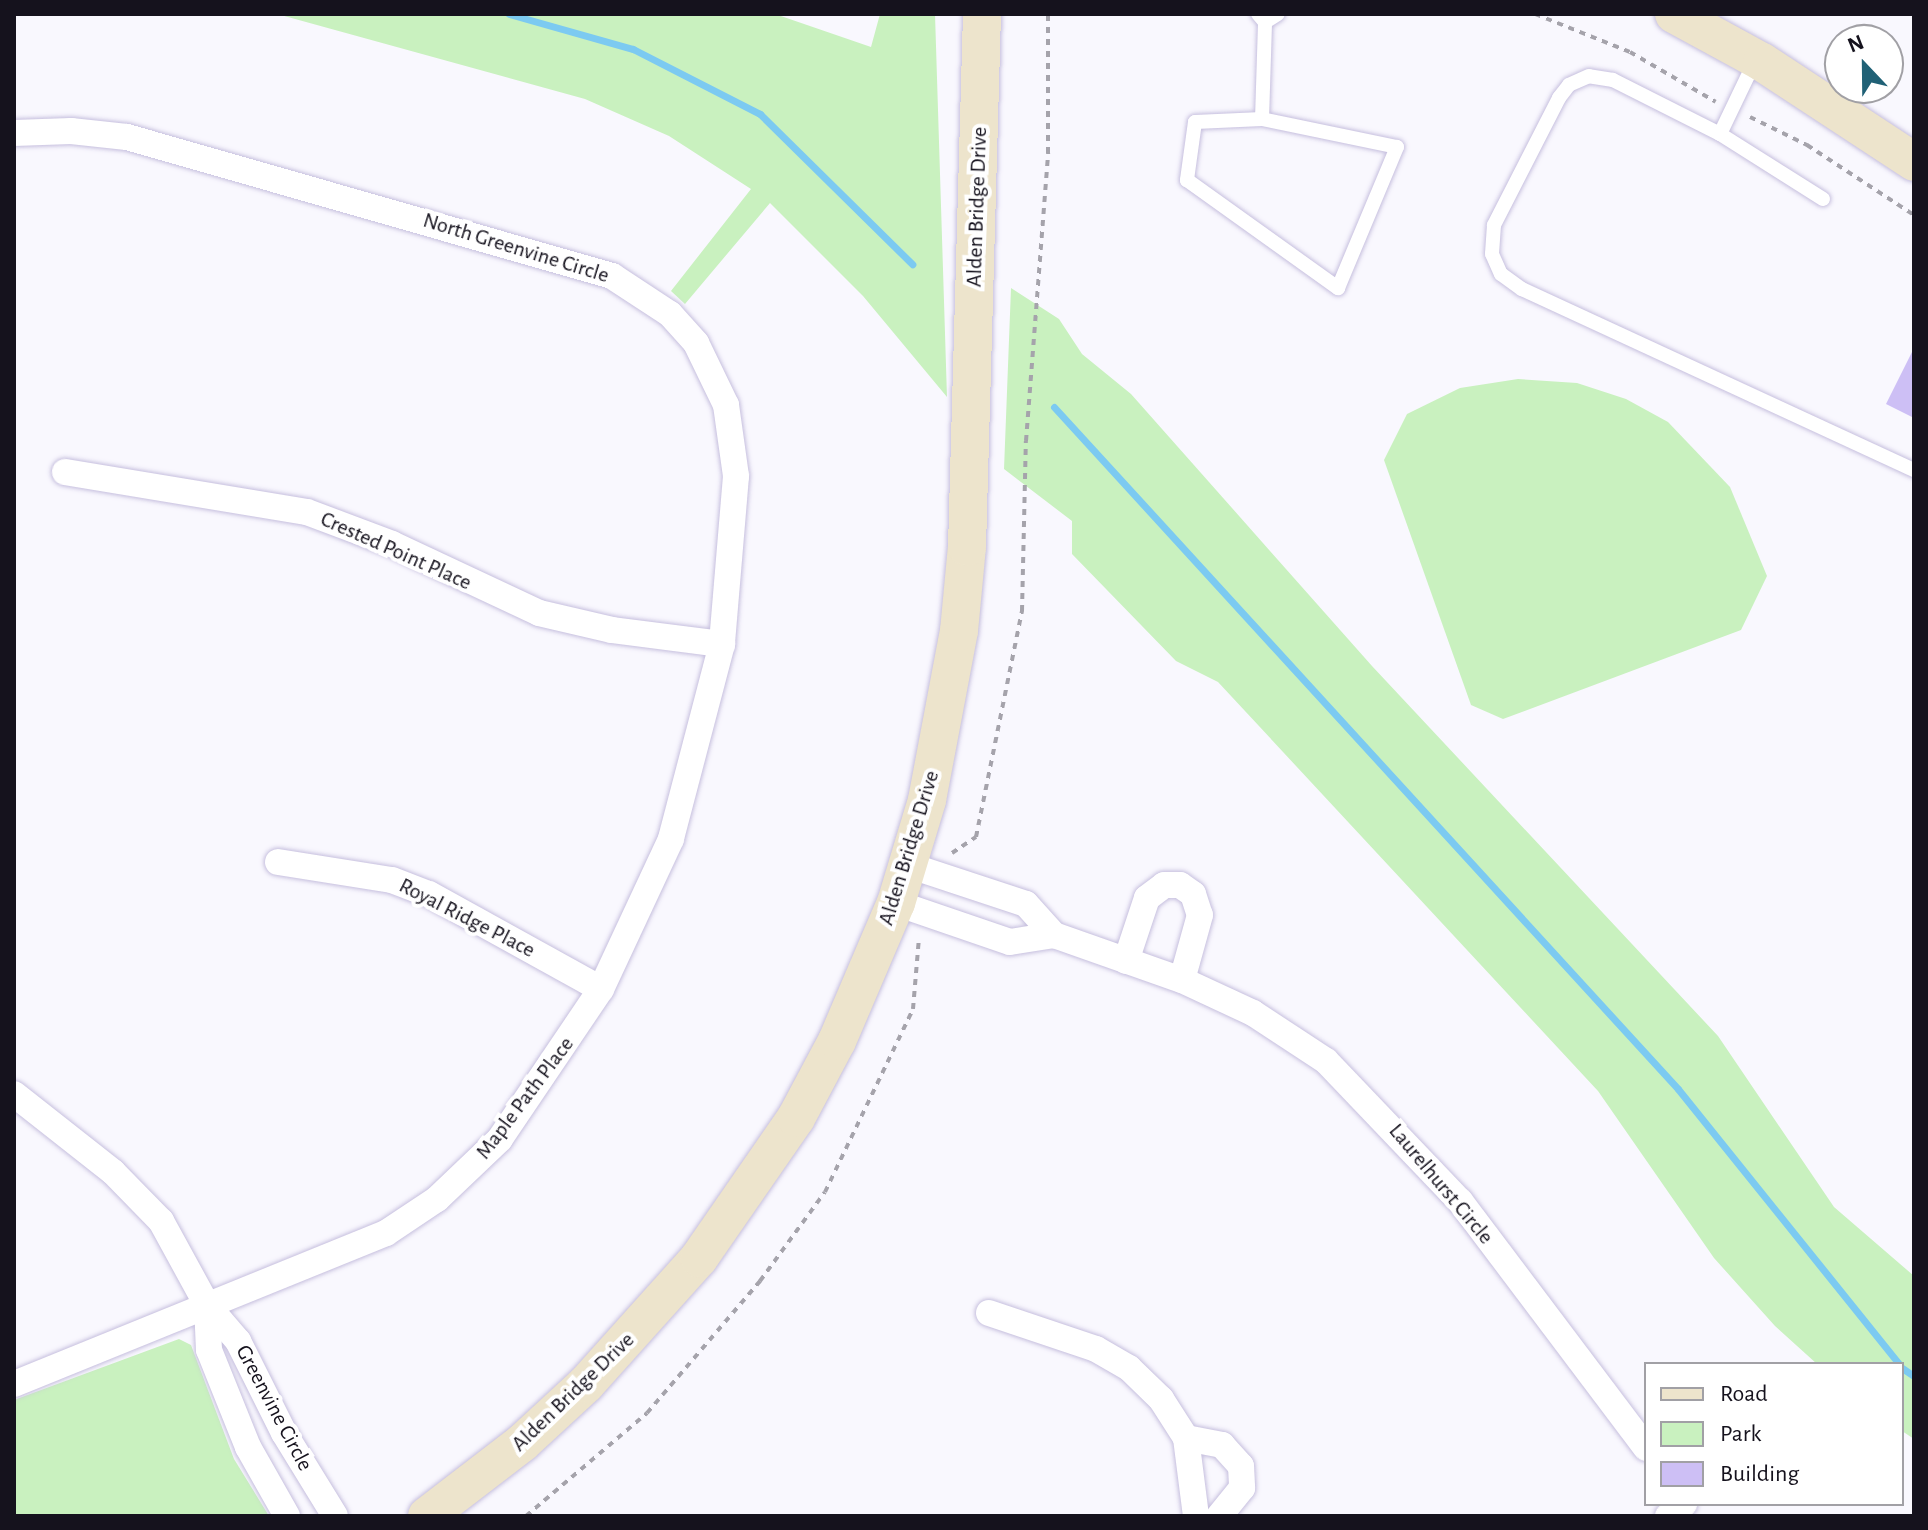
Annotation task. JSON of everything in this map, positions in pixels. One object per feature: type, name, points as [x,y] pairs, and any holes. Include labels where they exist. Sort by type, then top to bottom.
[{"type":"street","name":"Alden Bridge Drive","points":[[427,1516],[522,1443],[586,1384],[699,1258],[796,1118],[837,1041],[896,903],[946,717],[967,547],[982,14]]},
{"type":"street","points":[[1674,14],[1756,59],[1914,162]]},
{"type":"street","name":"North Greenvine Circle","points":[[14,133],[71,131],[127,137],[581,264],[641,292],[696,343],[726,405],[735,443],[736,510],[722,644]]},
{"type":"street","name":"Crested Point Place","points":[[65,472],[307,512],[380,539],[539,613],[612,630],[722,644]]},
{"type":"street","name":"Maple Path Place","points":[[14,1384],[386,1233],[437,1199],[500,1139],[601,989],[671,839],[722,644]]},
{"type":"street","name":"Royal Ridge Place","points":[[278,862],[356,872],[417,890],[601,989]]},
{"type":"street","name":"Laurelhurst Circle","points":[[908,865],[1026,904],[1054,935],[1182,980],[1293,1036],[1350,1082],[1460,1201],[1644,1445]]},
{"type":"street","points":[[1126,961],[1147,898],[1164,885],[1180,885],[1193,894],[1200,915],[1182,980]]},
{"type":"street","name":"Laurelhurst Circle","points":[[896,903],[1010,942],[1054,935]]},
{"type":"street","name":"Greenvine Circle","points":[[14,1094],[138,1195],[179,1247],[207,1305],[238,1341],[284,1433],[335,1516]]},
{"type":"street","name":"Greenvine Circle","points":[[207,1305],[209,1350],[248,1447],[287,1516]]},
{"type":"street","points":[[989,1313],[1096,1349],[1129,1368],[1161,1399],[1186,1438],[1196,1516]]},
{"type":"street","points":[[1186,1438],[1231,1449],[1241,1466],[1242,1488],[1219,1516]]},
{"type":"lane","points":[[1262,119],[1267,17]]},
{"type":"lane","points":[[1720,134],[1756,59]]},
{"type":"lane","points":[[1823,199],[1720,134],[1605,77],[1574,81],[1559,98],[1494,225],[1492,254],[1501,274],[1522,289],[1914,470]]},
{"type":"lane","points":[[1262,119],[1397,147],[1338,288],[1187,180],[1195,122],[1262,119]]},
{"type":"green space","points":[[277,14],[775,14],[871,47],[880,14],[935,14],[947,397],[863,296],[770,203],[685,304],[671,291],[751,189],[669,136],[585,99]]},
{"type":"green space","points":[[1011,288],[1059,319],[1082,354],[1131,394],[1372,666],[1718,1036],[1834,1207],[1914,1276],[1914,1439],[1904,1432],[1904,1362],[1815,1362],[1775,1326],[1714,1258],[1598,1091],[1218,682],[1176,661],[1072,554],[1072,521],[1004,469]]},
{"type":"green space","points":[[1518,379],[1577,383],[1626,399],[1668,422],[1730,487],[1767,576],[1741,630],[1503,719],[1471,705],[1384,460],[1407,414],[1460,388]]},
{"type":"green space","points":[[179,1339],[191,1345],[234,1459],[269,1516],[14,1516],[14,1400]]},
{"type":"building","points":[[1914,348],[1914,418],[1886,404]]},
{"type":"waterway","points":[[509,14],[633,49],[760,114],[912,264]]},
{"type":"waterway","points":[[1054,407],[1678,1089],[1897,1362]]},
{"type":"waterway","points":[[1904,1369],[1914,1376]]}]
